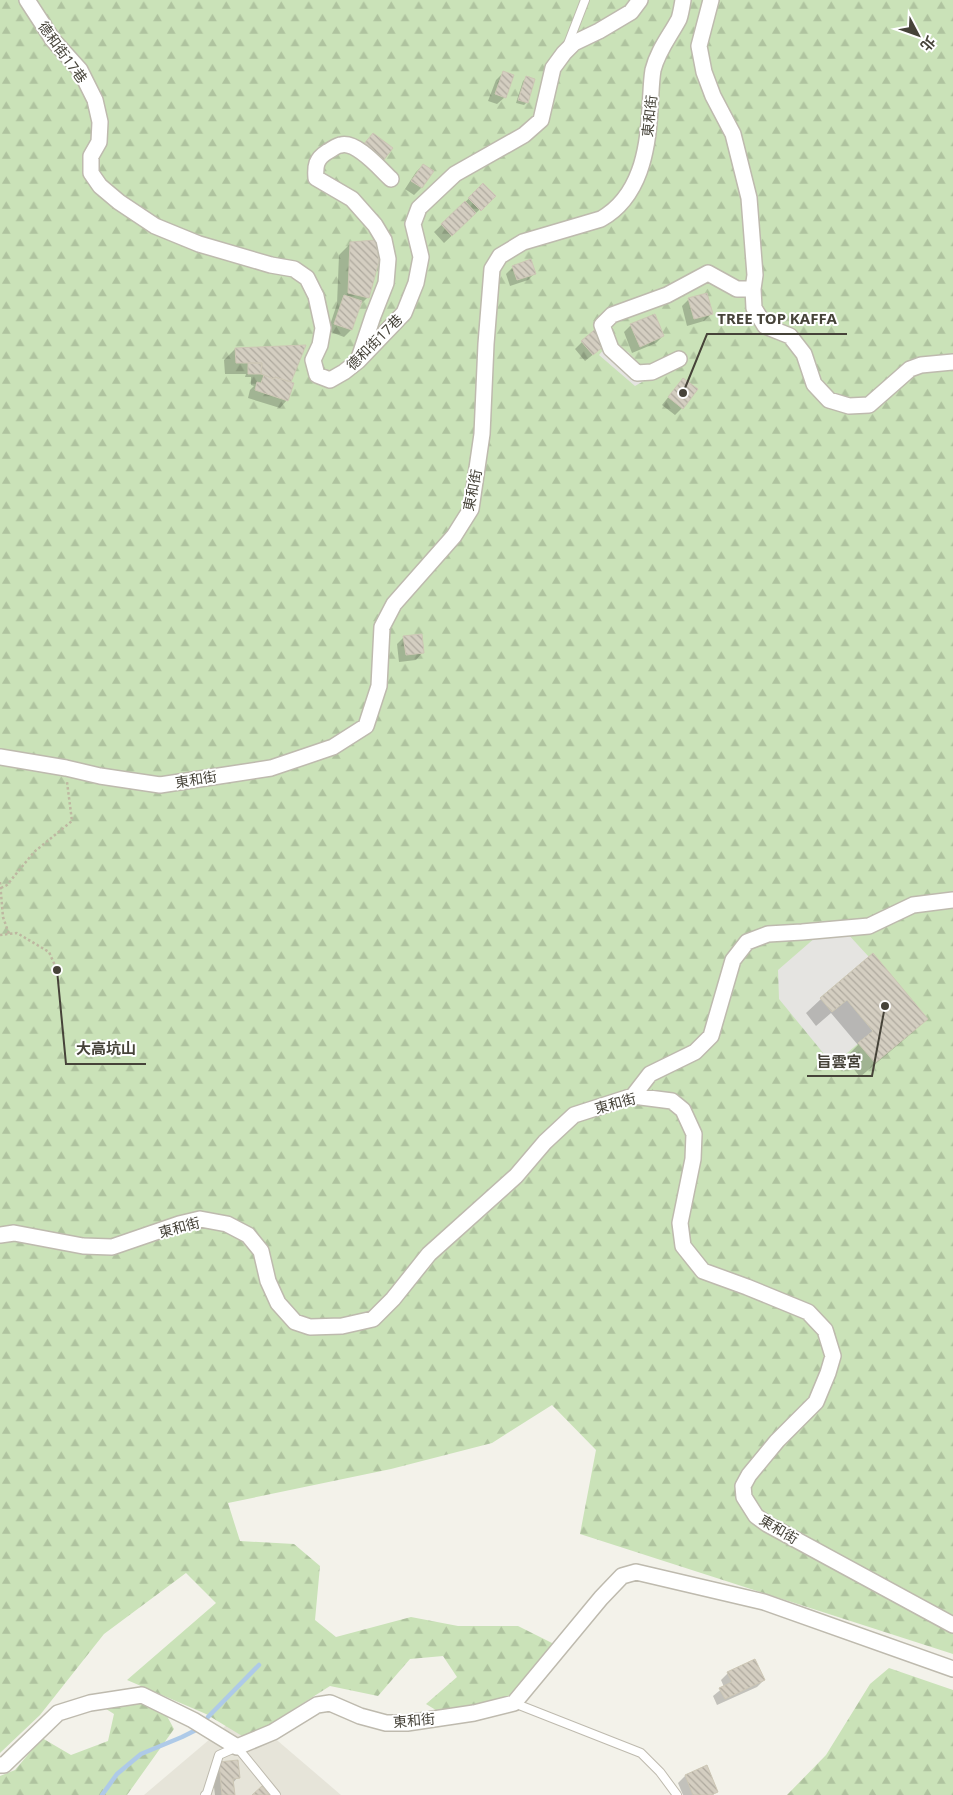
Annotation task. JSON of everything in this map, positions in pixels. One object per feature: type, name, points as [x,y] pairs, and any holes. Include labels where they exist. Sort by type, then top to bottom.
[{"type":"street","name":"德和街17巷","points":[[27,0],[53,40],[80,70],[96,100],[100,122],[99,142],[91,156],[91,172],[100,186],[155,226],[199,244],[271,265],[294,269],[307,278],[316,296],[323,328],[320,345],[312,360],[317,375],[330,380],[358,361],[404,313],[416,283],[421,257],[413,224],[419,208],[455,174],[524,135],[541,120],[553,68],[564,53],[574,43],[631,12],[640,0]]},
{"type":"street","name":"東和街","points":[[0,758],[160,785],[271,768],[333,747],[366,726],[379,686],[382,626],[394,604],[454,536],[471,509],[482,434],[492,268],[500,256],[523,242],[601,220],[612,213],[625,200],[636,182],[644,155],[649,125],[653,71],[660,51],[680,18],[684,0]]},
{"type":"street","points":[[711,0],[700,46],[704,72],[713,96],[732,134],[749,198],[755,275],[753,290],[754,308],[765,326],[790,336],[804,354],[814,384],[829,400],[849,406],[869,405],[910,370],[921,365],[953,362]]},
{"type":"street","points":[[358,361],[386,283],[388,259],[384,240],[375,225],[352,199],[316,178],[315,168],[319,158],[326,153],[341,145],[352,146],[371,160],[391,179]]},
{"type":"street","points":[[679,359],[652,372],[637,373],[611,349],[602,325],[612,315],[668,295],[708,273],[736,289],[753,290]]},
{"type":"street","points":[[633,1096],[650,1074],[675,1060],[695,1052],[711,1036],[733,960],[746,942],[768,934],[869,926],[913,905],[953,900]]},
{"type":"street","name":"東和街","points":[[0,1235],[14,1233],[83,1246],[112,1247],[179,1224],[200,1219],[227,1224],[248,1235],[261,1251],[268,1281],[278,1303],[295,1322],[310,1327],[342,1326],[373,1319],[393,1299],[429,1254],[516,1176],[545,1142],[574,1115],[633,1096],[672,1100],[683,1110],[694,1134],[693,1160],[680,1223],[683,1246],[703,1271],[808,1312],[825,1330],[833,1356],[816,1402],[777,1441],[749,1475],[744,1486],[744,1497],[756,1516],[768,1524],[953,1625]]},
{"type":"street","points":[[514,1703],[622,1576],[636,1572],[764,1602],[953,1669]]},
{"type":"street","points":[[0,1765],[4,1765],[58,1713],[90,1702],[142,1695],[193,1720],[237,1747]]},
{"type":"street","name":"東和街","points":[[237,1747],[273,1732],[317,1705],[330,1703],[360,1716],[386,1722],[407,1722],[474,1713],[514,1703]]},
{"type":"lane","points":[[564,53],[585,0]]},
{"type":"lane","points":[[514,1703],[641,1753],[660,1772],[677,1795]]},
{"type":"lane","points":[[205,1795],[218,1755],[237,1747],[276,1795]]},
{"type":"path","points":[[1,888],[7,885],[34,852],[72,821],[66,768]]},
{"type":"path","points":[[0,882],[8,934]]},
{"type":"path","points":[[0,935],[17,933],[49,952],[57,970]]},
{"type":"shaded area","points":[[616,346],[628,352],[651,377],[635,386],[599,355],[605,348]]},
{"type":"shaded area","points":[[846,932],[869,957],[820,998],[832,1012],[847,1000],[873,1031],[833,1065],[779,999],[778,970],[816,937]]},
{"type":"shaded area","points":[[243,1711],[341,1795],[144,1795]]},
{"type":"green space","points":[[0,0],[953,0],[953,1654],[580,1534],[596,1450],[552,1405],[492,1443],[391,1469],[228,1503],[240,1541],[294,1544],[320,1566],[315,1620],[336,1637],[411,1617],[458,1626],[518,1626],[558,1646],[516,1690],[503,1700],[439,1712],[426,1704],[457,1677],[443,1656],[410,1659],[378,1696],[330,1686],[247,1739],[206,1714],[127,1680],[216,1603],[186,1573],[104,1634],[40,1715],[0,1753]]},
{"type":"green space","points":[[889,1668],[953,1690],[953,1795],[787,1795],[826,1755],[870,1684]]},
{"type":"green space","points":[[115,1693],[162,1707],[174,1729],[127,1795],[0,1795],[0,1776],[15,1770],[42,1738],[71,1755],[108,1741],[114,1714],[103,1707]]},
{"type":"building","points":[[503,71],[514,75],[506,98],[495,94]]},
{"type":"building","points":[[526,76],[535,79],[528,103],[518,100]]},
{"type":"building","points":[[373,133],[393,148],[383,161],[363,145]]},
{"type":"building","points":[[423,164],[434,171],[422,188],[411,181]]},
{"type":"building","points":[[483,183],[496,196],[481,211],[468,198]]},
{"type":"building","points":[[465,201],[476,213],[452,236],[441,224]]},
{"type":"building","points":[[376,240],[379,261],[369,298],[348,293],[350,242]]},
{"type":"building","points":[[531,259],[536,274],[517,280],[512,266]]},
{"type":"building","points":[[707,293],[713,314],[694,319],[688,298]]},
{"type":"building","points":[[344,295],[362,301],[352,330],[334,324]]},
{"type":"building","points":[[655,314],[664,336],[640,347],[630,324]]},
{"type":"building","points":[[598,327],[605,336],[600,340],[604,346],[593,355],[581,341]]},
{"type":"building","points":[[306,345],[291,382],[261,374],[262,363],[236,363],[235,348]]},
{"type":"building","points":[[248,363],[262,363],[261,374],[248,374]]},
{"type":"building","points":[[264,375],[294,383],[288,401],[255,390],[257,382],[261,383]]},
{"type":"building","points":[[683,378],[698,389],[683,409],[668,397]]},
{"type":"building","points":[[422,634],[424,653],[406,655],[403,636]]},
{"type":"building","points":[[873,953],[928,1019],[875,1063],[858,1043],[873,1031],[847,1000],[832,1012],[820,998]]},
{"type":"building","points":[[755,1659],[765,1680],[725,1699],[719,1688],[732,1682],[727,1672]]},
{"type":"building","points":[[238,1760],[240,1778],[233,1779],[235,1795],[222,1795],[219,1762]]},
{"type":"building","points":[[707,1765],[718,1792],[711,1795],[693,1795],[685,1775]]},
{"type":"building","points":[[262,1786],[269,1795],[252,1795]]},
{"type":"waterway","points":[[208,1717],[259,1665]]},
{"type":"waterway","points":[[102,1795],[117,1774],[141,1754],[198,1729]]},
{"type":"place","name":"TREE TOP KAFFA","points":[[683,393]]},
{"type":"place","name":"大高坑山","points":[[57,970]]},
{"type":"place","name":"旨雲宮","points":[[885,1006]]}]
